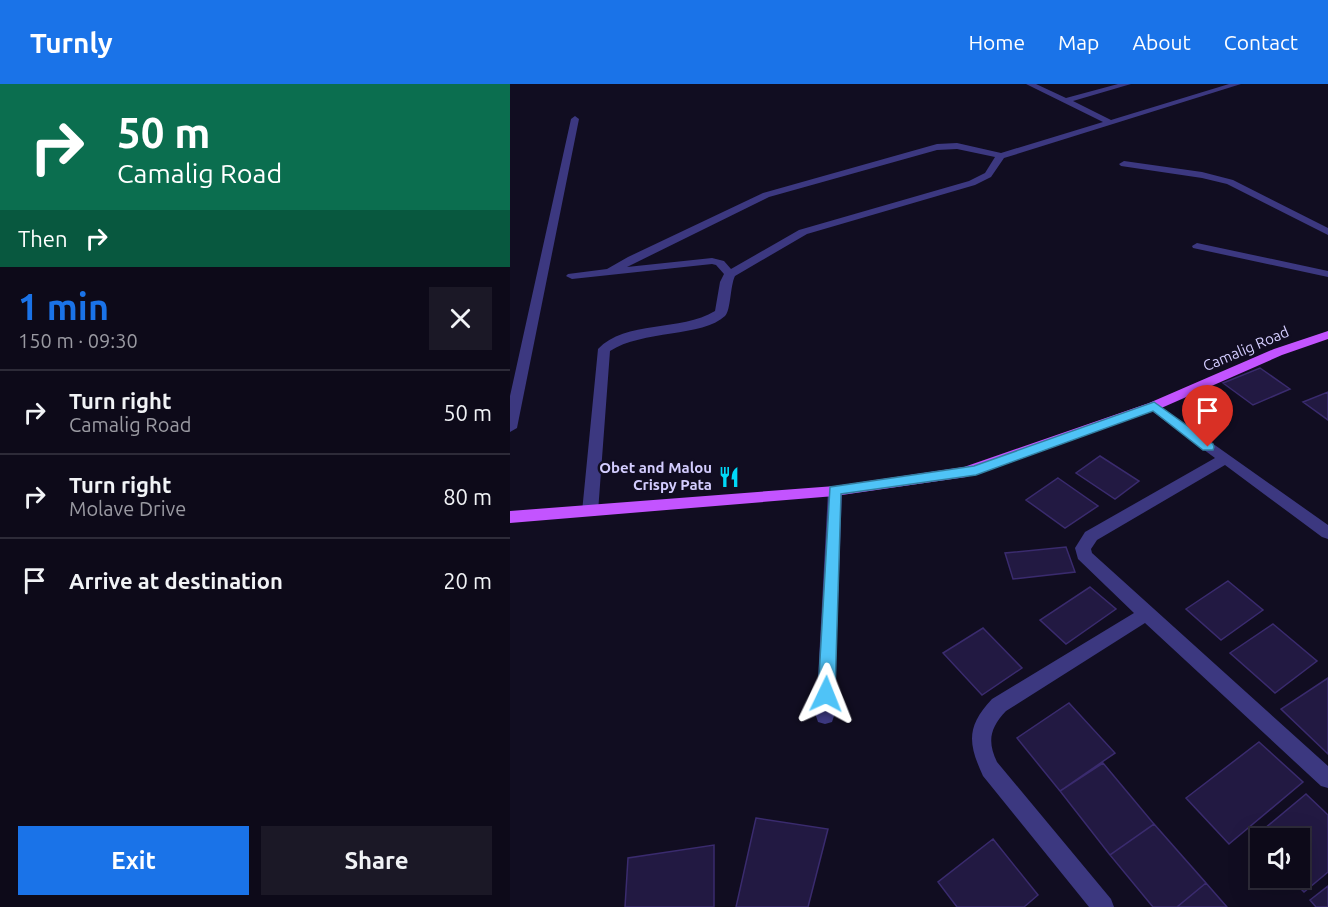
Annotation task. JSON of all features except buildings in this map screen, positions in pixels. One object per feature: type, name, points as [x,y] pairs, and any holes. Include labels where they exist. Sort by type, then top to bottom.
[{"type":"main road","name":"Camalig Road","points":[[510,516],[590,512],[835,491],[976,470],[1154,406],[1278,352],[1328,335]]},
{"type":"street","points":[[1030,84],[1111,123]]},
{"type":"street","points":[[1065,100],[1126,84]]},
{"type":"street","points":[[610,272],[632,259],[766,195],[937,147],[957,146],[1001,156],[1237,84]]},
{"type":"street","points":[[510,428],[575,119]]},
{"type":"street","points":[[590,512],[604,349],[613,341],[704,322],[721,313],[726,282],[730,274],[803,232],[972,183],[988,175],[1001,156]]},
{"type":"street","points":[[1124,164],[1203,175],[1230,182],[1328,232]]},
{"type":"street","points":[[1197,246],[1328,274]]},
{"type":"street","points":[[572,276],[712,261],[720,262],[730,274]]},
{"type":"street","points":[[1154,406],[1224,459],[1328,532]]},
{"type":"street","points":[[1224,459],[1091,536],[1085,541],[1083,548],[1089,562],[1328,779]]},
{"type":"street","points":[[825,717],[835,491]]},
{"type":"street","points":[[1103,907],[990,769],[981,751],[980,734],[986,717],[999,705],[1146,614]]},
{"type":"place","name":"Obet and Malou Crispy Pata","points":[[729,477]]},
{"type":"route","points":[[826,694],[835,491],[976,470],[1154,406],[1208,447]]}]
